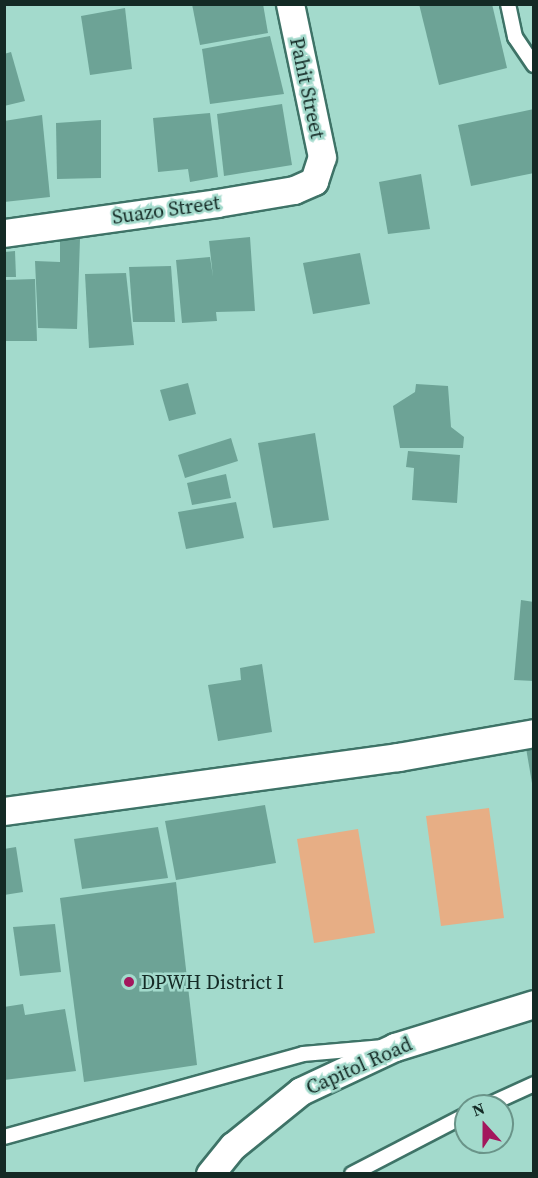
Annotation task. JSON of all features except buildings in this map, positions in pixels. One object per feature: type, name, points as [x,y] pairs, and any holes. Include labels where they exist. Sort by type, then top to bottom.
[{"type":"street","name":"Pahit Street","points":[[290,4],[321,171]]},
{"type":"street","name":"Suazo Street","points":[[4,233],[294,190],[321,171]]},
{"type":"street","points":[[4,811],[534,733]]},
{"type":"street","name":"Capitol Road","points":[[210,1173],[233,1146],[301,1091],[395,1047],[534,1004]]},
{"type":"lane","points":[[508,4],[515,38],[534,65]]},
{"type":"lane","points":[[4,1137],[303,1054],[395,1047]]},
{"type":"lane","points":[[512,1094],[534,1084]]},
{"type":"lane","points":[[352,1173],[454,1121]]},
{"type":"shaded area","points":[[489,808],[504,918],[441,926],[426,816]]},
{"type":"shaded area","points":[[358,829],[375,933],[314,943],[297,839]]},
{"type":"place","name":"DPWH District I","points":[[129,982]]}]
